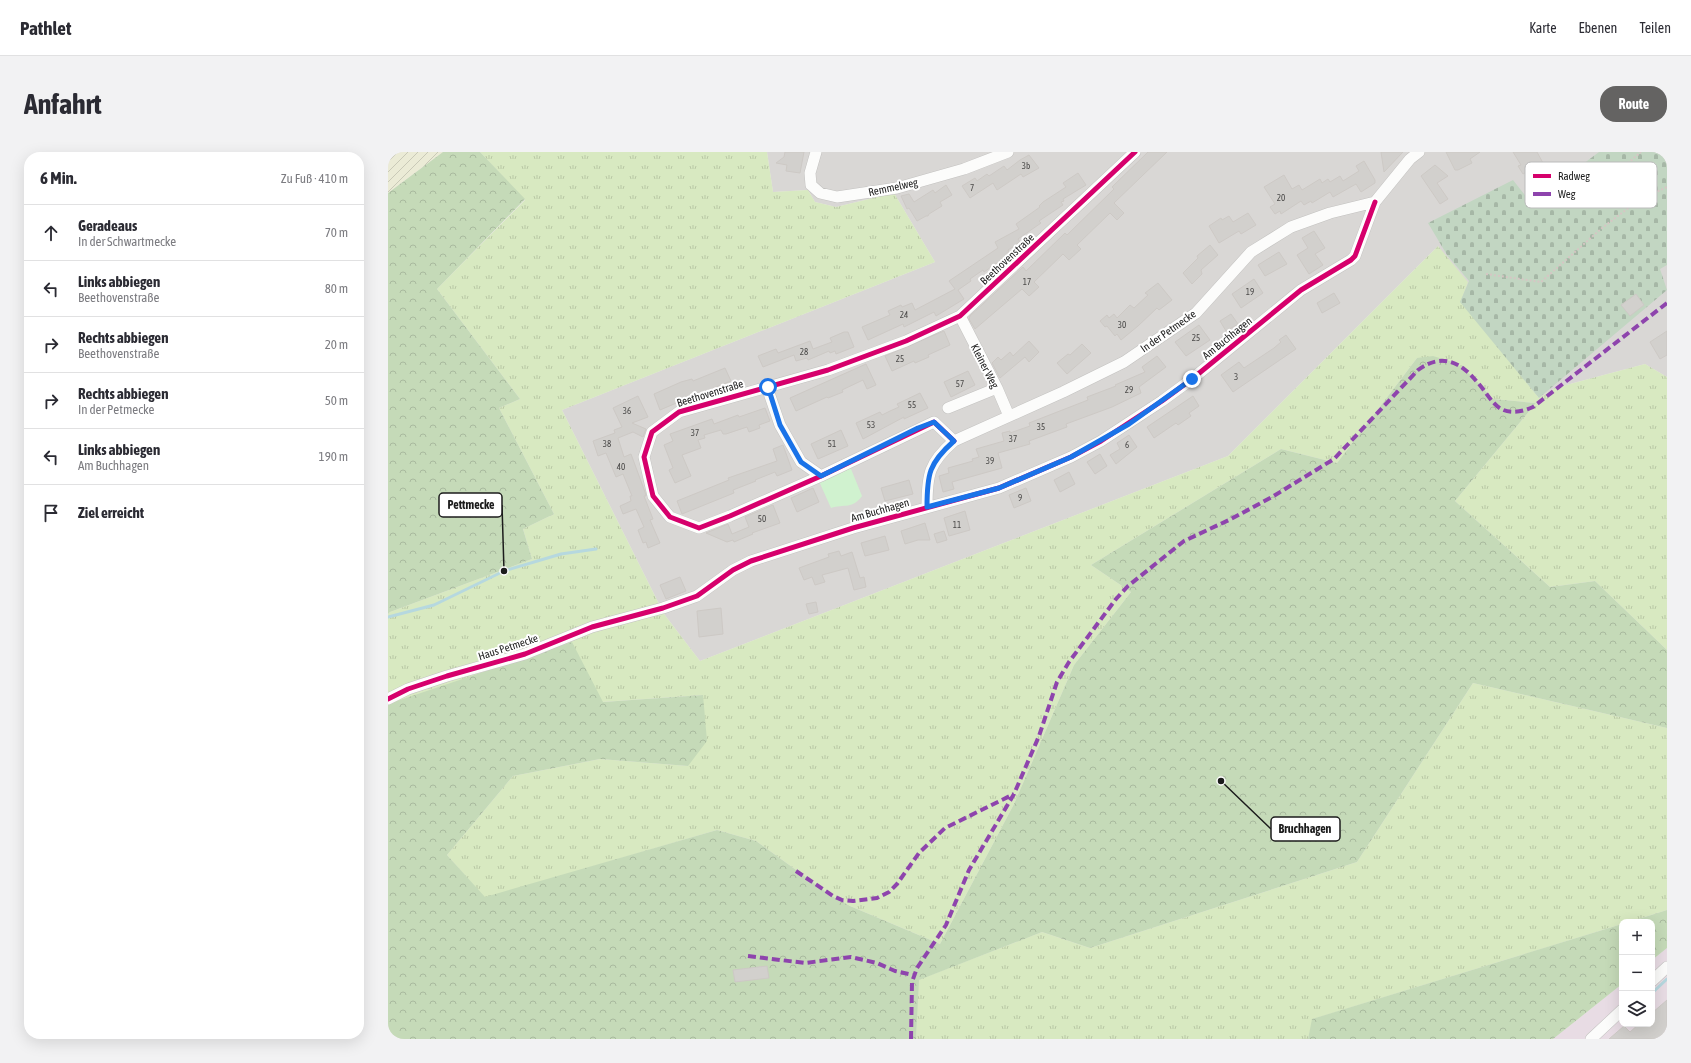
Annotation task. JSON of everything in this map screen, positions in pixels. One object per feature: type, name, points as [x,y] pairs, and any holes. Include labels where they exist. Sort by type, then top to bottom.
[{"type":"street","name":"Remmelweg","points":[[816,152],[810,173],[811,185],[820,193],[837,197],[897,188],[964,169],[1008,152]]},
{"type":"street","name":"Beethovenstraße","points":[[954,441],[934,422],[918,428],[821,476],[699,528],[670,518],[653,496],[644,456],[652,432],[679,412],[828,370],[906,341],[960,316],[1135,152]]},
{"type":"street","points":[[1375,202],[1410,159],[1419,152]]},
{"type":"street","name":"In der Petmecke","points":[[927,507],[927,487],[932,466],[940,453],[954,441],[1063,392],[1124,362],[1196,313],[1251,252],[1291,227],[1330,213],[1375,202]]},
{"type":"street","name":"Am Buchhagen","points":[[634,616],[697,596],[733,570],[751,561],[853,528],[999,488],[1071,457],[1101,441],[1134,420],[1192,379],[1301,290],[1351,260],[1355,256],[1375,202]]},
{"type":"street","name":"Kleiner Weg","points":[[960,316],[997,388],[1009,416]]},
{"type":"street","points":[[768,387],[780,425],[801,462],[821,476]]},
{"type":"street","points":[[948,408],[997,388]]},
{"type":"street","name":"Haus Petmecke","points":[[388,699],[408,689],[428,682],[525,654],[592,627],[634,616]]},
{"type":"street","points":[[1655,978],[1667,967]]},
{"type":"street","points":[[1591,1039],[1619,1013]]},
{"type":"path","points":[[1629,162],[1641,152]]},
{"type":"path","points":[[1657,191],[1667,187]]},
{"type":"path","points":[[1486,274],[1541,282],[1602,228],[1628,208]]},
{"type":"shaded area","points":[[767,152],[1667,152],[1667,377],[1645,364],[1555,388],[1539,398],[1461,301],[1438,246],[1228,456],[700,661],[664,614],[562,410],[935,262],[894,193],[836,207],[815,202],[808,190],[773,192]]},
{"type":"shaded area","points":[[1667,948],[1667,1039],[1553,1039],[1619,986],[1619,1027],[1655,1027],[1655,958]]},
{"type":"green space","points":[[388,152],[443,152],[388,193]]},
{"type":"green space","points":[[443,152],[480,152],[525,199],[437,289],[520,399],[499,408],[554,514],[523,529],[532,559],[388,614],[388,193]]},
{"type":"green space","points":[[480,152],[767,152],[773,192],[808,190],[815,202],[836,207],[894,193],[935,262],[562,410],[664,614],[700,661],[1228,456],[1438,246],[1468,282],[1461,301],[1539,398],[1555,388],[1645,364],[1667,377],[1667,650],[1595,581],[1550,587],[1455,501],[1536,403],[1493,399],[1474,378],[1417,358],[1337,463],[1281,449],[1091,565],[1131,592],[1074,665],[1014,804],[940,944],[850,906],[832,896],[756,841],[717,830],[485,898],[447,855],[513,776],[600,759],[688,766],[703,695],[602,702],[388,704],[388,614],[532,559],[523,529],[554,514],[499,408],[520,399],[437,289],[525,200]]},
{"type":"green space","points":[[1599,152],[1667,152],[1667,265],[1660,269],[1667,290],[1539,398],[1460,302],[1469,281],[1447,255],[1428,223],[1513,180],[1525,195],[1525,208],[1657,208],[1657,162],[1586,162]]},
{"type":"green space","points":[[1433,356],[1456,363],[1474,378],[1493,399],[1536,403],[1455,501],[1550,587],[1595,581],[1667,650],[1667,728],[1473,683],[1357,862],[1090,948],[1042,932],[919,980],[916,1039],[388,1039],[388,704],[572,642],[603,702],[703,695],[707,741],[688,766],[600,759],[513,776],[447,855],[485,897],[717,830],[756,841],[832,896],[850,906],[940,944],[1014,804],[1074,665],[1131,592],[1091,565],[1281,449],[1337,463],[1417,358]]},
{"type":"green space","points":[[849,464],[862,496],[855,503],[831,508],[818,479]]},
{"type":"green space","points":[[1473,683],[1667,728],[1667,910],[1638,919],[1619,919],[1619,925],[1313,1019],[1308,1039],[916,1039],[918,980],[1042,932],[1090,948],[1357,862]]},
{"type":"green space","points":[[1667,910],[1667,948],[1655,958],[1655,919],[1638,919]]},
{"type":"green space","points":[[1619,925],[1619,986],[1553,1039],[1308,1039],[1312,1019]]},
{"type":"building","points":[[785,152],[804,152],[800,173],[786,171],[787,165],[776,163],[784,157]]},
{"type":"building","points":[[1148,152],[1167,152],[1114,203],[1124,213],[1117,220],[1110,213],[1077,245],[1081,249],[1069,260],[1063,254],[1034,282],[1039,287],[1029,296],[1022,289],[975,329],[969,319],[970,316],[1023,267],[1026,271],[1065,233],[1067,235],[1114,189],[1112,187]]},
{"type":"building","points":[[1381,152],[1403,152],[1384,172]]},
{"type":"building","points":[[1446,152],[1480,152],[1470,159],[1472,163],[1455,170]]},
{"type":"building","points":[[1513,152],[1537,152],[1542,162],[1525,162],[1525,173],[1523,174],[1518,166],[1521,165]]},
{"type":"building","points":[[1029,155],[1039,168],[1023,177],[1021,174],[997,190],[993,183],[970,198],[962,186],[975,178],[977,181],[987,174],[989,176],[1004,166],[1007,170]]},
{"type":"building","points":[[1364,161],[1375,180],[1375,183],[1361,192],[1356,184],[1333,197],[1330,192],[1312,203],[1311,201],[1304,205],[1301,201],[1281,214],[1280,211],[1275,214],[1270,207],[1275,204],[1264,187],[1284,175],[1292,189],[1299,185],[1302,190],[1320,179],[1322,183],[1328,179],[1330,182],[1340,176],[1343,181],[1359,171],[1356,166]]},
{"type":"building","points":[[1435,165],[1448,176],[1437,183],[1448,199],[1440,204],[1421,176]]},
{"type":"building","points":[[1078,173],[1086,185],[1063,199],[1064,201],[1061,202],[1063,205],[1039,221],[1041,223],[1018,239],[1020,242],[1008,250],[1010,254],[984,272],[983,270],[970,279],[971,281],[958,290],[964,299],[936,316],[934,312],[904,327],[903,324],[868,340],[862,327],[890,315],[888,311],[901,305],[902,307],[912,303],[915,310],[955,289],[949,281],[998,248],[995,242],[1019,229],[1016,224],[1040,207],[1039,206],[1043,202],[1066,187],[1063,183]]},
{"type":"building","points":[[946,185],[952,195],[940,202],[942,206],[928,216],[917,221],[909,208],[907,209],[901,196],[909,194],[914,202],[933,190],[935,193]]},
{"type":"building","points":[[1248,213],[1256,225],[1241,234],[1239,231],[1219,243],[1209,226],[1221,218],[1222,220],[1229,216],[1233,222]]},
{"type":"building","points":[[1314,231],[1325,248],[1315,254],[1323,265],[1309,274],[1297,255],[1308,248],[1302,238]]},
{"type":"building","points":[[1210,245],[1218,255],[1201,270],[1202,274],[1192,284],[1183,273],[1198,258],[1197,256]]},
{"type":"building","points":[[1279,252],[1287,264],[1265,276],[1258,265]]},
{"type":"building","points":[[1254,279],[1263,293],[1241,308],[1232,294]]},
{"type":"building","points":[[1158,283],[1172,300],[1159,310],[1157,308],[1121,340],[1117,334],[1115,336],[1107,326],[1105,327],[1100,321],[1107,315],[1109,318],[1114,314],[1117,318],[1130,305],[1134,308],[1148,295],[1145,293]]},
{"type":"building","points":[[1334,293],[1340,303],[1322,313],[1317,303]]},
{"type":"building","points":[[1636,294],[1644,305],[1630,316],[1621,305]]},
{"type":"building","points":[[1231,314],[1238,324],[1226,331],[1220,321]]},
{"type":"building","points":[[1199,325],[1210,340],[1186,356],[1175,342]]},
{"type":"building","points":[[944,331],[950,345],[928,355],[929,357],[915,363],[914,361],[892,371],[885,356]]},
{"type":"building","points":[[1667,331],[1667,355],[1660,359],[1650,342]]},
{"type":"building","points":[[844,332],[848,332],[854,347],[836,354],[835,351],[830,353],[829,351],[808,360],[807,358],[796,361],[794,355],[763,367],[758,356],[776,349],[778,353],[810,341],[813,349],[832,342],[830,338]]},
{"type":"building","points":[[1286,335],[1296,349],[1233,392],[1221,375],[1239,362],[1244,368],[1274,348],[1281,342],[1279,340]]},
{"type":"building","points":[[1029,341],[1039,352],[1029,362],[1025,357],[1000,378],[992,363],[998,357],[1001,360],[1010,352],[1013,356]]},
{"type":"building","points":[[1082,344],[1091,353],[1067,374],[1057,363],[1068,354],[1070,355]]},
{"type":"building","points":[[1157,356],[1166,367],[1139,387],[1141,393],[1112,407],[1066,424],[1067,427],[1029,441],[1030,444],[998,453],[1002,468],[952,482],[954,489],[943,492],[939,476],[949,473],[948,468],[973,461],[972,459],[979,457],[976,449],[1004,441],[1002,433],[1010,431],[1010,433],[1030,426],[1029,423],[1088,400],[1087,397],[1116,386],[1115,385],[1145,372],[1142,367]]},
{"type":"building","points":[[866,364],[876,385],[867,389],[863,380],[842,390],[843,392],[828,398],[827,397],[796,411],[790,398]]},
{"type":"building","points":[[725,368],[731,381],[699,394],[700,396],[682,404],[681,401],[660,410],[654,394],[681,382],[692,379],[693,381]]},
{"type":"building","points":[[968,371],[975,385],[951,397],[944,382]]},
{"type":"building","points":[[920,393],[928,408],[904,419],[904,417],[863,439],[856,423],[880,412],[882,415],[899,407],[897,404]]},
{"type":"building","points":[[638,396],[648,417],[632,423],[646,429],[643,437],[633,432],[618,438],[624,457],[631,454],[653,519],[650,520],[660,543],[648,548],[646,542],[643,543],[638,530],[644,527],[636,509],[623,514],[620,506],[631,501],[630,496],[632,496],[623,474],[616,477],[606,453],[598,456],[593,441],[615,433],[614,430],[622,427],[613,408]]},
{"type":"building","points":[[1193,396],[1199,406],[1189,413],[1191,416],[1178,425],[1176,423],[1154,438],[1147,427]]},
{"type":"building","points":[[765,408],[770,421],[759,425],[760,428],[749,432],[747,427],[726,434],[723,434],[721,430],[704,435],[705,438],[698,440],[701,448],[682,455],[691,476],[675,483],[669,470],[673,468],[664,445],[673,441],[670,434],[712,419],[714,424],[738,415],[739,417]]},
{"type":"building","points":[[841,430],[848,446],[818,459],[811,444]]},
{"type":"building","points":[[1129,435],[1137,447],[1116,464],[1110,455],[1120,449],[1117,443]]},
{"type":"building","points":[[783,445],[792,470],[777,476],[775,472],[755,480],[756,481],[733,490],[734,493],[682,514],[677,501],[729,480],[728,478],[777,461],[773,449]]},
{"type":"building","points":[[1100,454],[1107,466],[1095,474],[1087,462]]},
{"type":"building","points":[[1069,472],[1075,484],[1060,492],[1054,480]]},
{"type":"building","points":[[909,480],[913,494],[885,501],[881,488]]},
{"type":"building","points":[[813,488],[819,502],[797,512],[791,498]]},
{"type":"building","points":[[1026,488],[1031,501],[1014,508],[1009,495]]},
{"type":"building","points":[[773,505],[780,523],[752,533],[753,534],[734,542],[733,540],[727,542],[706,533],[728,524],[732,534],[749,527],[745,517]]},
{"type":"building","points":[[965,511],[970,530],[949,536],[944,518]]},
{"type":"building","points":[[925,523],[930,540],[918,540],[905,544],[901,531]]},
{"type":"building","points":[[944,531],[947,540],[937,543],[934,534]]},
{"type":"building","points":[[885,536],[889,550],[865,556],[861,543]]},
{"type":"building","points":[[839,551],[841,556],[852,552],[860,578],[864,577],[866,587],[854,590],[848,568],[822,575],[825,582],[815,585],[812,577],[804,580],[799,568],[829,557],[828,554]]},
{"type":"building","points":[[680,577],[686,591],[666,599],[660,585]]},
{"type":"building","points":[[816,602],[818,612],[809,614],[806,604]]},
{"type":"building","points":[[721,608],[723,634],[699,637],[697,611]]},
{"type":"building","points":[[767,966],[769,978],[735,982],[733,970]]},
{"type":"building","points":[[1667,1000],[1667,1039],[1609,1039],[1623,1027],[1625,1027],[1630,1032],[1636,1027],[1655,1027],[1655,1010]]},
{"type":"waterway","points":[[388,617],[434,605],[504,571],[561,554],[596,549]]},
{"type":"waterway","points":[[1654,991],[1667,979]]},
{"type":"marked path","points":[[911,1039],[912,982],[917,968],[946,925],[969,870],[1014,794],[1039,736],[1057,682],[1069,662],[1116,599],[1128,586],[1184,541],[1231,519],[1272,497],[1334,459],[1418,370],[1426,365],[1442,361],[1457,364],[1471,375],[1494,403],[1501,409],[1510,412],[1524,410],[1533,407],[1667,303]]},
{"type":"marked path","points":[[796,871],[833,896],[842,900],[853,901],[877,898],[889,892],[897,884],[919,853],[945,828],[1014,794]]},
{"type":"marked path","points":[[748,956],[805,963],[851,957],[877,963],[895,971],[913,975]]},
{"type":"cycle path","points":[[954,441],[934,422],[821,476],[699,528],[670,517],[653,496],[644,457],[652,432],[679,412],[828,370],[906,341],[960,316],[1135,152]]},
{"type":"cycle path","points":[[388,699],[408,689],[447,676],[525,654],[592,627],[663,608],[697,596],[733,570],[751,561],[853,528],[999,488],[1071,457],[1101,441],[1162,401],[1192,379],[1301,290],[1351,260],[1355,256],[1375,202]]},
{"type":"place","name":"Pettmecke","points":[[504,571]]},
{"type":"place","name":"Bruchhagen","points":[[1221,781]]},
{"type":"route","points":[[768,387],[780,425],[801,462],[821,476],[918,428],[934,422],[954,441],[940,453],[932,466],[929,476],[927,507],[999,488],[1071,457],[1129,424],[1192,379]]}]
